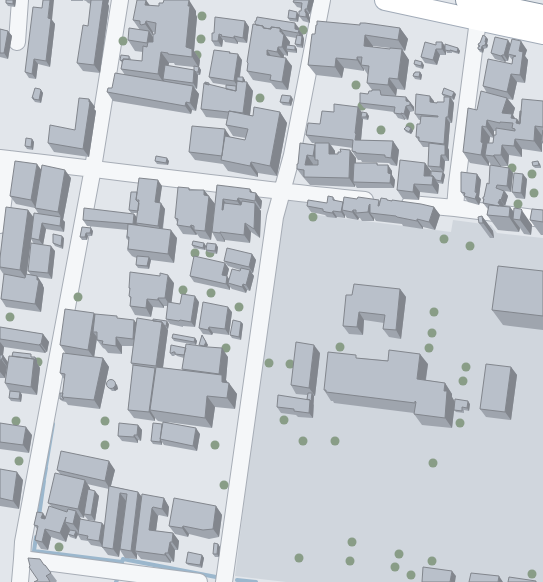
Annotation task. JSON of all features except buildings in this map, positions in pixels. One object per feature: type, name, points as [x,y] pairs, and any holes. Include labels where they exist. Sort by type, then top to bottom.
[{"type":"highway","points":[[467,0],[543,16]]},
{"type":"main road","points":[[385,0],[543,34]]},
{"type":"street","points":[[17,42],[20,0]]},
{"type":"street","points":[[20,582],[25,534],[93,168],[120,0]]},
{"type":"street","points":[[224,582],[271,240],[275,217],[292,155],[322,0]]},
{"type":"street","points":[[455,208],[478,20]]},
{"type":"street","points":[[0,225],[5,159],[93,168],[282,192],[455,208],[543,219]]},
{"type":"street","points":[[22,559],[199,582]]},
{"type":"shaded area","points":[[282,200],[311,203],[310,214],[451,232],[453,220],[491,225],[497,233],[543,238],[543,582],[286,582],[235,576]]},
{"type":"waterway","points":[[46,466],[53,424]]},
{"type":"waterway","points":[[44,479],[46,468]]},
{"type":"waterway","points":[[39,516],[44,481]]},
{"type":"waterway","points":[[36,537],[34,551],[122,562],[123,559],[216,577]]},
{"type":"waterway","points":[[237,580],[256,582]]}]
